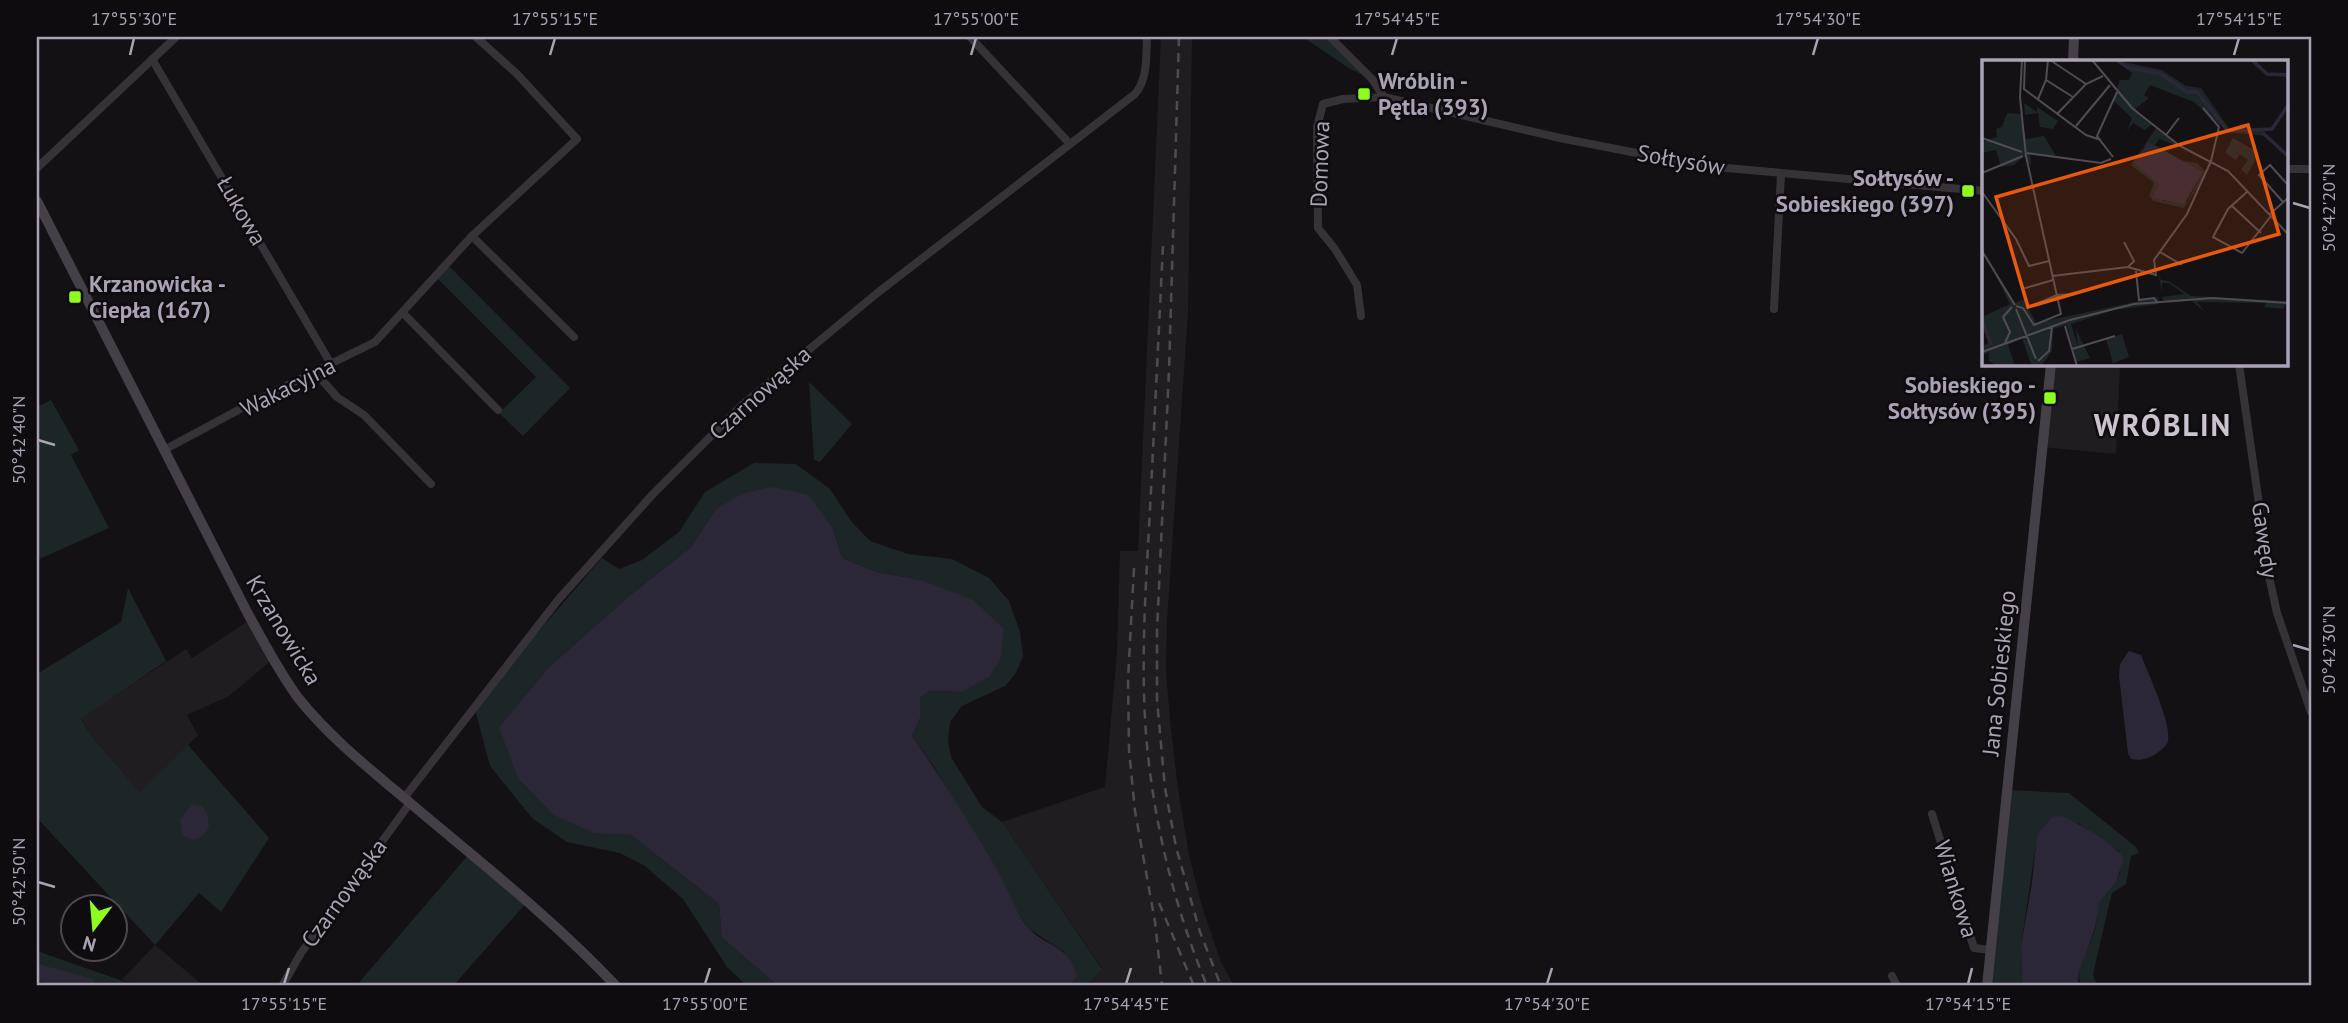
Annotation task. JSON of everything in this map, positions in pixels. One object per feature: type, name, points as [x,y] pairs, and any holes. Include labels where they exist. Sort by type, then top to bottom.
[{"type":"street","points":[[37,168],[176,37]]},
{"type":"street","name":"Wakacyjna","points":[[164,450],[375,342],[472,236],[576,138],[517,74],[477,37]]},
{"type":"street","points":[[970,37],[1070,144]]},
{"type":"street","name":"Czarnowąska","points":[[282,986],[301,953],[407,800],[551,608],[653,494],[742,405],[876,294],[1138,90],[1144,75],[1146,37]]},
{"type":"street","points":[[1331,37],[1373,79],[1384,97]]},
{"type":"street","points":[[2073,60],[2074,37]]},
{"type":"street","name":"Łukowa","points":[[152,59],[331,364]]},
{"type":"street","name":"Sołtysów","points":[[1384,97],[1560,138],[1703,166],[1982,191]]},
{"type":"street","name":"Domowa","points":[[1361,316],[1357,285],[1335,249],[1318,228],[1317,127],[1324,104],[1343,99],[1384,97]]},
{"type":"street","points":[[2288,169],[2311,169]]},
{"type":"street","points":[[1774,309],[1781,174]]},
{"type":"street","name":"Krzanowicka","points":[[37,201],[251,619],[284,677],[323,726],[553,924],[616,986]]},
{"type":"street","points":[[472,236],[574,337]]},
{"type":"street","points":[[403,313],[498,410]]},
{"type":"street","name":"Jana Sobieskiego","points":[[1987,986],[2050,366]]},
{"type":"street","name":"Gawędy","points":[[2239,366],[2270,581],[2277,613],[2311,712]]},
{"type":"street","points":[[315,372],[337,397],[363,415],[431,484]]},
{"type":"street","name":"Wiankowa","points":[[1933,814],[1974,948],[1991,950]]},
{"type":"street","points":[[1892,976],[1898,986]]},
{"type":"shaded area","points":[[1161,37],[1192,37],[1188,312],[1166,670],[1178,789],[1189,855],[1203,910],[1221,962],[1234,986],[1086,986],[1102,968],[1002,822],[1105,787],[1117,653],[1120,551],[1138,551]]},
{"type":"shaded area","points":[[1303,37],[1330,37],[1372,79],[1350,69]]},
{"type":"shaded area","points":[[447,264],[570,388],[523,436],[499,413],[536,377],[436,277]]},
{"type":"shaded area","points":[[2051,366],[2120,366],[2116,454],[2042,447]]},
{"type":"shaded area","points":[[809,382],[852,424],[820,462],[814,460]]},
{"type":"shaded area","points":[[51,400],[79,450],[71,455],[109,528],[37,560],[37,407]]},
{"type":"shaded area","points":[[754,463],[796,464],[830,489],[851,521],[870,541],[908,554],[952,559],[989,578],[1009,601],[1020,632],[1023,656],[1016,673],[1005,686],[962,706],[950,722],[948,741],[951,757],[982,807],[1002,822],[1102,969],[1086,986],[1069,986],[1077,977],[1063,951],[1029,929],[934,767],[912,736],[920,718],[920,698],[930,691],[961,692],[921,580],[876,572],[842,558],[833,529],[716,509],[691,547],[629,596],[548,668],[499,727],[594,832],[631,835],[719,904],[722,938],[778,986],[747,986],[727,967],[683,899],[645,866],[620,853],[567,842],[532,818],[490,766],[474,706],[602,558],[619,569],[642,560],[679,532],[705,492]]},
{"type":"shaded area","points":[[772,487],[809,495],[833,529],[842,558],[876,572],[921,580],[973,600],[1004,629],[1000,660],[989,677],[961,692],[930,691],[920,698],[920,718],[912,736],[976,834],[1026,925],[1068,957],[1077,977],[1069,986],[778,986],[722,938],[719,904],[631,835],[594,833],[554,815],[518,778],[499,727],[548,668],[629,596],[691,547],[716,509],[742,494]]},
{"type":"shaded area","points":[[128,588],[166,661],[81,719],[93,738],[140,793],[188,745],[269,838],[221,912],[199,893],[155,945],[130,918],[130,894],[108,894],[37,818],[37,674],[121,622]]},
{"type":"shaded area","points":[[251,619],[273,659],[229,696],[187,715],[198,735],[140,794],[93,738],[81,718],[186,649],[192,658]]},
{"type":"shaded area","points":[[2129,651],[2141,655],[2163,712],[2168,733],[2164,748],[2141,760],[2131,759],[2128,753],[2119,676],[2120,664]]},
{"type":"shaded area","points":[[2008,790],[2069,793],[2136,847],[2139,853],[2131,856],[2126,884],[2112,893],[2093,974],[2097,986],[2082,986],[2079,980],[2080,966],[2095,930],[2102,895],[2118,878],[2119,851],[2078,823],[2036,844],[2021,946],[2022,986],[1987,986]]},
{"type":"shaded area","points":[[192,804],[202,806],[207,813],[209,826],[197,839],[190,839],[182,834],[180,820]]},
{"type":"shaded area","points":[[2061,816],[2113,846],[2124,858],[2116,882],[2100,901],[2095,928],[2079,971],[2078,981],[2082,986],[2022,986],[2021,946],[2037,835],[2052,817]]},
{"type":"shaded area","points":[[470,853],[527,902],[453,986],[356,986]]},
{"type":"shaded area","points":[[155,945],[204,986],[137,986],[122,980]]},
{"type":"shaded area","points":[[37,951],[60,959],[60,964],[74,964],[137,986],[51,986],[37,982]]},
{"type":"waterway","points":[[37,972],[88,986]]},
{"type":"railway","points":[[1179,37],[1169,370],[1157,631],[1157,700],[1165,788],[1176,847],[1200,932],[1221,986]]},
{"type":"railway","points":[[1163,246],[1145,612],[1146,734],[1154,799],[1167,863],[1195,956],[1207,986]]},
{"type":"railway","points":[[1134,568],[1128,679],[1129,750],[1135,811],[1155,922],[1162,986]]},
{"type":"railway","points":[[1159,903],[1194,986]]},
{"type":"place","name":"Wróblin - Pętla (393)","points":[[1364,94]]},
{"type":"place","name":"Sołtysów - Sobieskiego (397)","points":[[1968,191]]},
{"type":"place","name":"Krzanowicka - Ciepła (167)","points":[[75,297]]},
{"type":"place","name":"Sobieskiego - Sołtysów (395)","points":[[2050,398]]},
{"type":"district","name":"WRÓBLIN","points":[[2163,426]]}]
